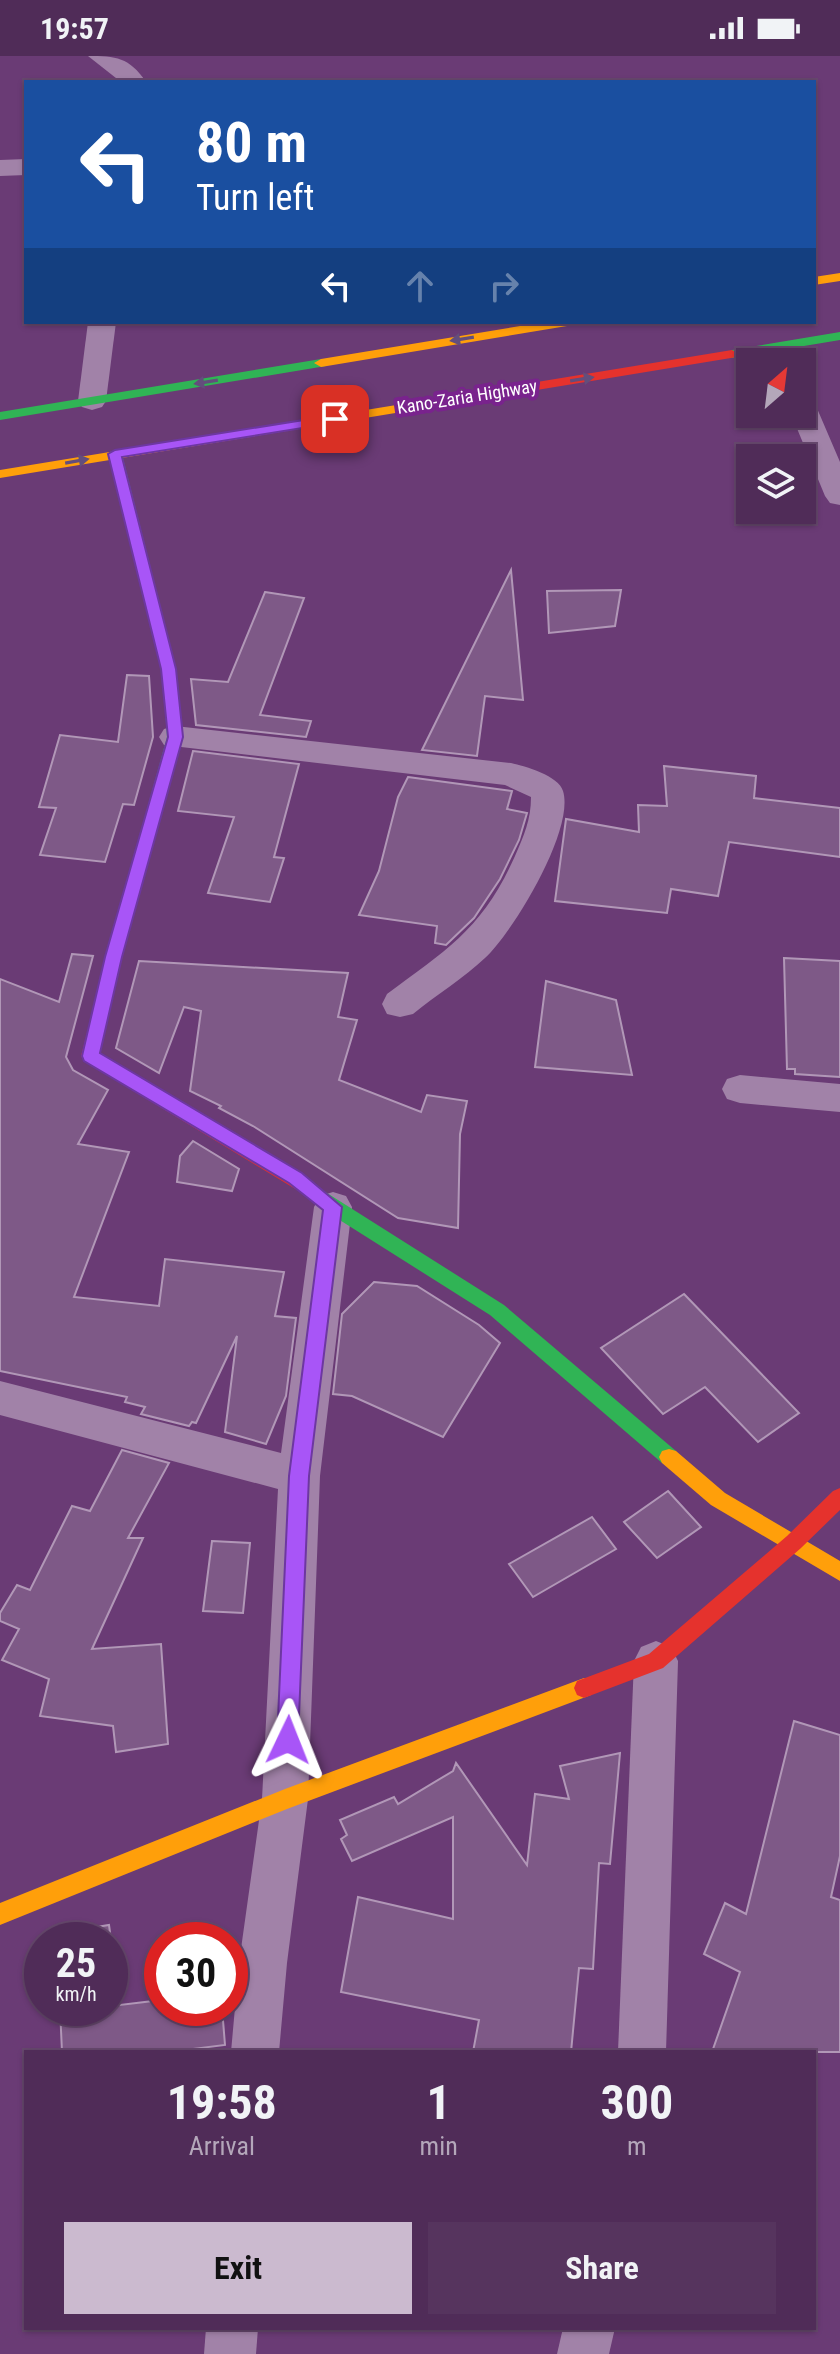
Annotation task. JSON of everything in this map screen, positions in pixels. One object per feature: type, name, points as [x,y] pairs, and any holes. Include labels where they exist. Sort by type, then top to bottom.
[{"type":"main road","points":[[816,281],[840,277]]},
{"type":"main road","points":[[0,416],[555,324]]},
{"type":"main road","name":"Kano-Zaria Highway","points":[[802,348],[840,336]]},
{"type":"main road","name":"Kano-Zaria Highway","points":[[0,474],[115,454],[736,362]]},
{"type":"main road","points":[[115,454],[169,669],[175,737],[90,1056],[295,1178],[333,1207],[497,1310],[718,1499],[840,1572]]},
{"type":"main road","points":[[0,1914],[285,1799],[656,1661],[794,1542],[840,1497]]},
{"type":"street","points":[[100,56],[132,80]]},
{"type":"street","points":[[0,168],[24,167]]},
{"type":"street","points":[[92,401],[102,324]]},
{"type":"street","points":[[811,428],[840,496]]},
{"type":"street","points":[[175,737],[511,774],[547,791],[548,817],[513,899],[474,948],[400,1004]]},
{"type":"street","points":[[740,1089],[840,1098]]},
{"type":"street","points":[[255,2050],[263,1963],[285,1799],[299,1476],[333,1207]]},
{"type":"street","points":[[0,1398],[299,1476]]},
{"type":"street","points":[[642,2050],[656,1661]]},
{"type":"street","points":[[230,2354],[232,2330]]},
{"type":"street","points":[[583,2354],[589,2330]]},
{"type":"building","points":[[511,570],[523,700],[485,696],[477,756],[422,750]]},
{"type":"building","points":[[621,590],[615,626],[549,633],[547,591]]},
{"type":"building","points":[[265,592],[304,598],[260,715],[311,721],[306,737],[196,725],[191,679],[228,682]]},
{"type":"building","points":[[127,675],[149,676],[153,737],[134,805],[123,804],[105,862],[40,855],[56,808],[39,807],[60,735],[118,742]]},
{"type":"building","points":[[193,751],[299,764],[274,857],[284,858],[270,902],[208,893],[234,817],[178,811]]},
{"type":"building","points":[[664,766],[756,776],[754,798],[840,808],[840,857],[729,842],[718,896],[671,889],[667,913],[555,901],[566,819],[639,832],[638,805],[667,806]]},
{"type":"building","points":[[408,777],[512,791],[507,809],[527,813],[519,840],[500,879],[474,918],[446,945],[435,943],[437,926],[359,915],[379,871],[398,797]]},
{"type":"building","points":[[72,954],[93,956],[66,1057],[73,1070],[108,1090],[78,1144],[129,1152],[74,1297],[159,1306],[165,1259],[284,1272],[275,1316],[296,1318],[286,1396],[266,1444],[225,1432],[237,1336],[196,1423],[192,1422],[189,1426],[141,1414],[145,1407],[125,1402],[127,1397],[0,1371],[0,979],[59,1002]]},
{"type":"building","points":[[784,958],[840,961],[840,1077],[795,1074],[795,1069],[787,1069]]},
{"type":"building","points":[[139,961],[348,973],[338,1017],[357,1020],[339,1080],[421,1112],[427,1095],[467,1101],[460,1134],[458,1228],[398,1218],[253,1126],[219,1108],[221,1106],[190,1091],[201,1011],[184,1007],[159,1073],[116,1048]]},
{"type":"building","points":[[546,981],[616,1000],[632,1075],[535,1067]]},
{"type":"building","points":[[193,1141],[239,1169],[232,1191],[177,1182],[180,1156]]},
{"type":"building","points":[[374,1282],[417,1286],[479,1325],[500,1343],[443,1437],[352,1396],[333,1394],[342,1314]]},
{"type":"building","points":[[684,1294],[799,1413],[758,1442],[705,1387],[663,1414],[601,1348]]},
{"type":"building","points":[[122,1450],[169,1463],[128,1538],[143,1538],[92,1649],[161,1644],[168,1744],[116,1752],[113,1726],[40,1716],[49,1679],[2,1660],[19,1629],[0,1621],[0,1613],[17,1585],[30,1590],[72,1506],[90,1511]]},
{"type":"building","points":[[668,1491],[701,1527],[657,1558],[624,1522]]},
{"type":"building","points":[[592,1517],[616,1549],[533,1597],[509,1564]]},
{"type":"building","points":[[212,1541],[250,1543],[243,1613],[203,1611]]},
{"type":"building","points":[[794,1721],[840,1735],[840,1856],[831,1897],[840,1900],[840,2052],[713,2050],[740,1972],[704,1954],[725,1903],[746,1914]]},
{"type":"building","points":[[620,1753],[610,1864],[599,1863],[593,1969],[579,1968],[571,2050],[473,2050],[479,2020],[341,1992],[358,1897],[453,1919],[453,1817],[352,1861],[341,1839],[347,1835],[340,1820],[394,1797],[398,1804],[453,1771],[456,1763],[527,1865],[535,1794],[569,1799],[560,1766]]},
{"type":"building","points":[[144,2002],[144,2026],[223,2026],[225,2045],[185,2050],[62,2050],[61,2026],[128,2026],[128,2004]]},
{"type":"traffic: fast","points":[[732,354],[840,336]]},
{"type":"traffic: fast","points":[[0,416],[321,363]]},
{"type":"traffic: fast","points":[[115,454],[169,669],[175,737],[120,935]]},
{"type":"traffic: fast","points":[[308,1188],[333,1207],[497,1310],[669,1457]]},
{"type":"traffic: slow","points":[[816,281],[840,277]]},
{"type":"traffic: slow","points":[[321,363],[555,324]]},
{"type":"traffic: slow","points":[[0,474],[433,403]]},
{"type":"traffic: slow","points":[[669,1457],[718,1499],[840,1572]]},
{"type":"traffic: slow","points":[[0,1914],[285,1799],[584,1688]]},
{"type":"traffic: jam","points":[[433,403],[732,354]]},
{"type":"traffic: jam","points":[[120,935],[90,1056],[308,1188]]},
{"type":"traffic: jam","points":[[584,1688],[656,1661],[794,1542],[840,1497]]},
{"type":"route","points":[[288,1740],[299,1476],[333,1207],[295,1178],[90,1056],[175,737],[169,669],[115,454],[335,419]]}]
